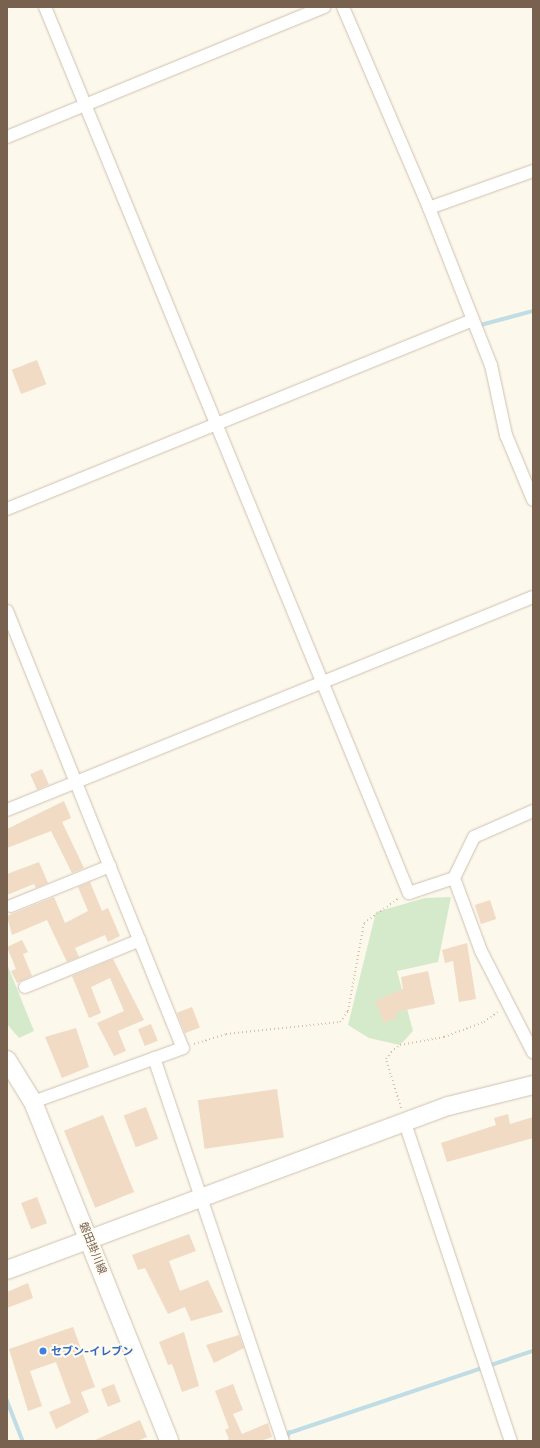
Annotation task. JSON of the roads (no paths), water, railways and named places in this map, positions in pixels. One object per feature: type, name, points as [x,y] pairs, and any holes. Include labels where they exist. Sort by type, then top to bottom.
[{"type":"street","points":[[45,7],[408,893],[454,878],[474,838],[533,810]]},
{"type":"street","points":[[7,137],[324,7]]},
{"type":"street","points":[[343,7],[429,208],[491,365],[506,435],[533,500]]},
{"type":"street","points":[[429,208],[533,171]]},
{"type":"street","points":[[7,509],[215,423],[473,320]]},
{"type":"street","points":[[7,810],[533,597]]},
{"type":"street","points":[[7,611],[183,1048],[33,1102]]},
{"type":"street","points":[[11,906],[110,866]]},
{"type":"street","points":[[454,878],[481,950],[533,1052]]},
{"type":"street","points":[[25,987],[140,940]]},
{"type":"street","points":[[154,1058],[203,1197],[283,1441]]},
{"type":"street","name":"磐田掛川線","points":[[7,1060],[33,1102],[90,1239],[169,1441]]},
{"type":"street","points":[[7,1270],[405,1123],[488,1094],[533,1085]]},
{"type":"street","points":[[405,1123],[511,1441]]},
{"type":"waterway","points":[[477,326],[533,311]]},
{"type":"waterway","points":[[286,1440],[289,1433],[533,1351]]},
{"type":"waterway","points":[[7,1400],[23,1441]]},
{"type":"place","name":"セブン-イレブン","points":[[43,1351]]}]
